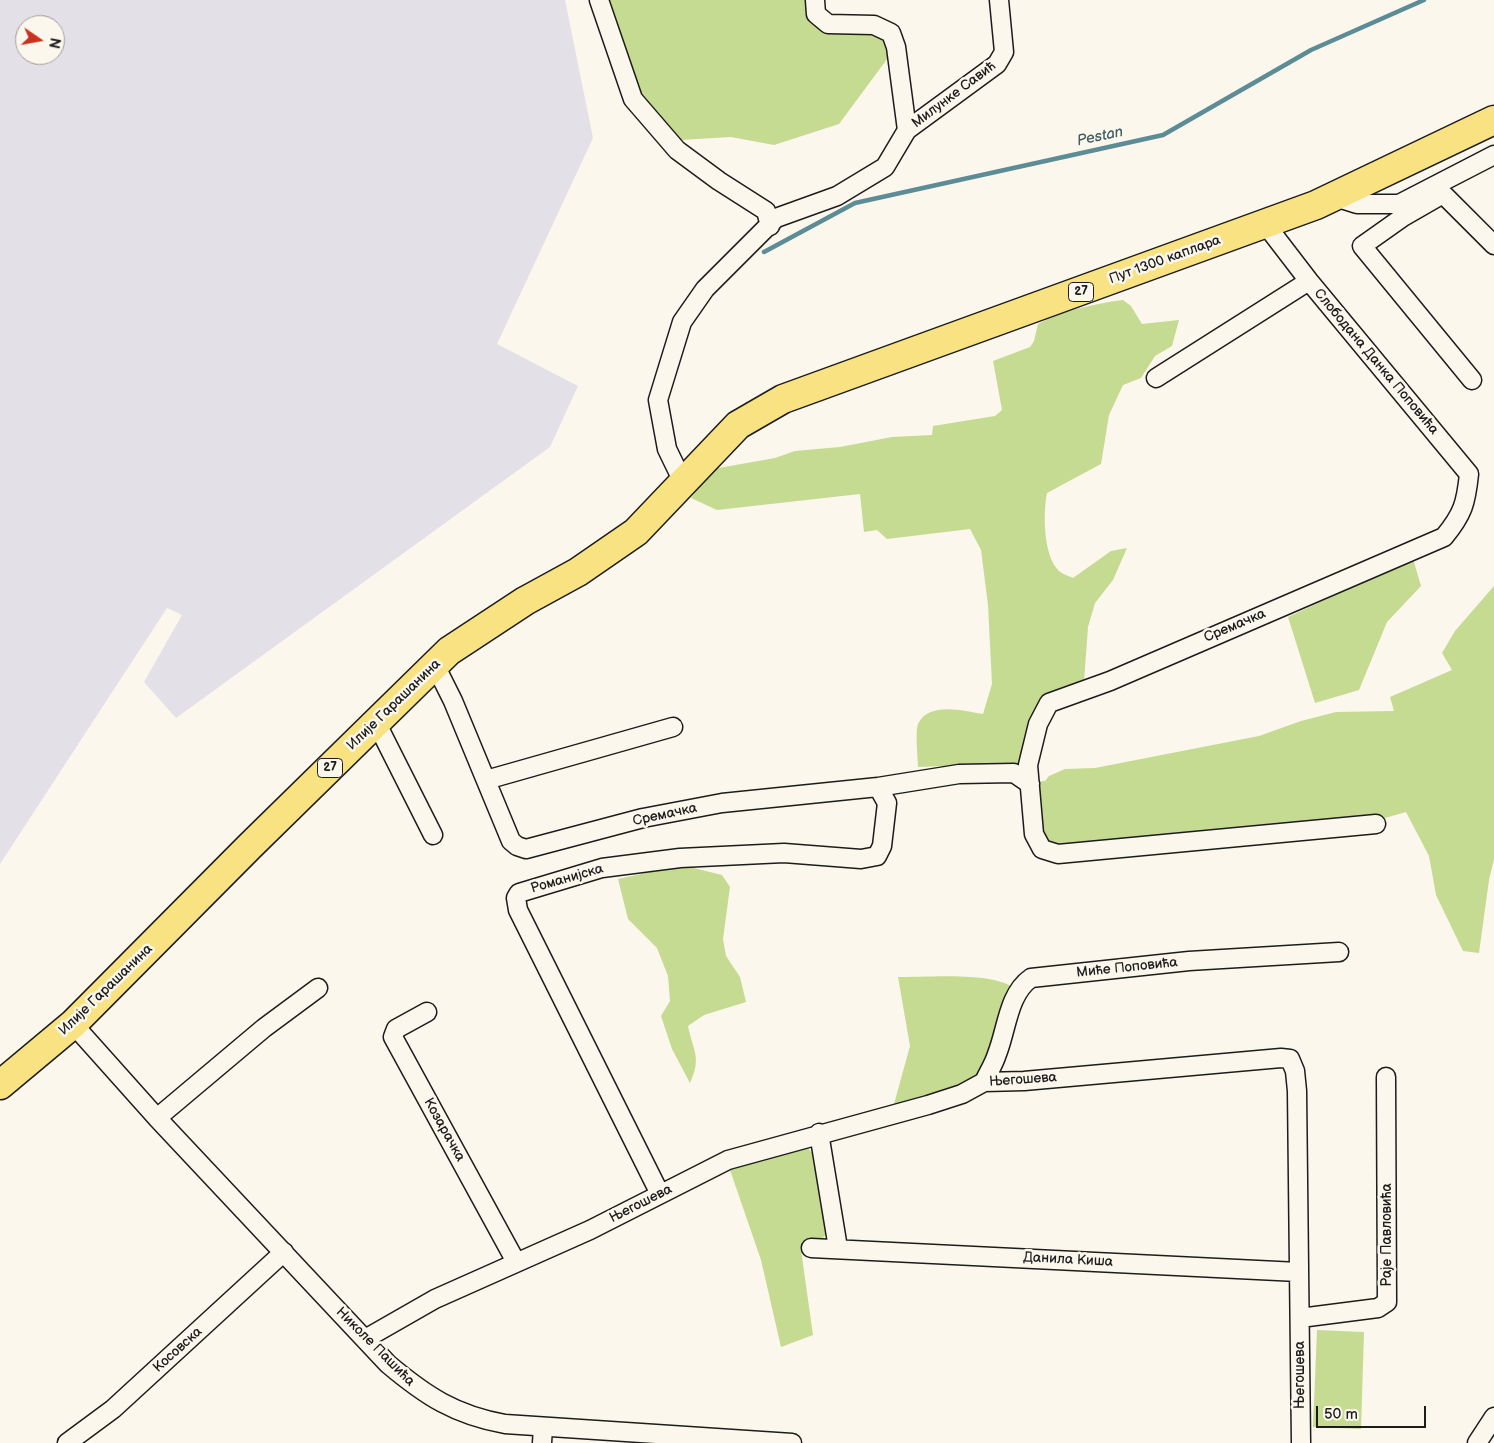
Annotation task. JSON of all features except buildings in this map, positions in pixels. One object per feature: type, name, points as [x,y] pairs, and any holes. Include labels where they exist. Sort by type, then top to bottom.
[{"type":"main road","name":"Пут 1300 каплара","points":[[682,482],[738,425],[783,399],[1266,225],[1336,197],[1494,120]]},
{"type":"main road","name":"Илије Гарашанина","points":[[0,1085],[73,1024],[449,651],[525,601],[578,572],[636,532],[665,504],[682,482]]},
{"type":"street","points":[[599,0],[633,98],[677,150],[719,181],[766,211],[770,226]]},
{"type":"street","points":[[682,482],[667,449],[658,400],[682,322],[705,289],[776,218],[837,196],[885,167],[907,130],[896,47],[892,33],[874,25],[828,24],[816,14],[815,0]]},
{"type":"street","name":"Милунке Савић","points":[[907,130],[998,64],[1004,52],[999,0]]},
{"type":"street","points":[[1472,380],[1362,246],[1401,211],[1494,155]]},
{"type":"street","points":[[1336,197],[1357,204],[1401,211],[1443,194],[1494,245]]},
{"type":"street","name":"Слободана Данка Поповића","points":[[1266,225],[1309,281],[1469,474],[1466,504]]},
{"type":"street","points":[[1156,378],[1309,281]]},
{"type":"street","name":"Сремачка","points":[[435,665],[511,841],[517,846],[526,848],[643,818],[722,803],[878,787],[959,774],[1021,769],[1038,724],[1049,703],[1110,681],[1444,537],[1458,520],[1466,504]]},
{"type":"street","points":[[376,722],[433,835]]},
{"type":"street","points":[[486,780],[673,727]]},
{"type":"street","points":[[1021,769],[1030,784],[1034,834],[1042,849],[1058,854],[1376,824]]},
{"type":"street","name":"Романијска","points":[[660,1194],[518,910],[516,898],[519,893],[602,868],[680,858],[784,854],[861,859],[877,856],[882,846],[887,803],[878,787]]},
{"type":"street","name":"Миће Поповића","points":[[984,1082],[997,1056],[1016,994],[1023,983],[1031,978],[1189,961],[1339,952]]},
{"type":"street","points":[[157,1118],[264,1028],[318,988]]},
{"type":"street","name":"Козарачка","points":[[427,1012],[396,1029],[393,1038],[516,1262]]},
{"type":"street","name":"Николе Пашића","points":[[73,1024],[157,1118],[388,1364],[420,1391],[476,1419],[542,1435],[792,1443]]},
{"type":"street","name":"Његошева","points":[[365,1339],[435,1299],[590,1230],[728,1160],[819,1133],[928,1105],[962,1094],[984,1082],[1024,1081],[1281,1058],[1290,1060],[1295,1071],[1297,1091],[1301,1443]]},
{"type":"street","name":"Раје Павловића","points":[[1300,1318],[1378,1308],[1387,1302],[1386,1077]]},
{"type":"street","points":[[819,1133],[838,1248]]},
{"type":"street","name":"Данила Киша","points":[[811,1248],[1298,1272]]},
{"type":"street","name":"Косовска","points":[[67,1443],[113,1409],[284,1252]]},
{"type":"street","points":[[1477,1443],[1494,1417]]},
{"type":"shaded area","points":[[0,0],[565,0],[593,138],[497,344],[578,386],[550,447],[176,718],[144,682],[182,615],[167,608],[0,864]]},
{"type":"green space","points":[[604,0],[811,0],[821,22],[881,26],[896,47],[839,124],[774,145],[731,137],[681,140],[637,95]]},
{"type":"green space","points":[[1123,300],[1131,306],[1142,324],[1179,320],[1172,346],[1155,356],[1141,378],[1123,385],[1109,415],[1101,464],[1047,493],[1045,522],[1047,545],[1054,564],[1060,572],[1073,578],[1111,551],[1127,548],[1113,580],[1095,603],[1088,627],[1084,682],[1057,693],[1022,763],[918,767],[917,728],[923,717],[930,712],[947,709],[983,714],[992,684],[988,605],[981,550],[970,529],[887,539],[877,530],[864,532],[860,494],[717,510],[691,498],[713,469],[775,458],[795,451],[840,447],[892,437],[932,435],[933,426],[995,416],[1002,410],[993,361],[1030,347],[1034,341],[1038,324],[1048,319],[1079,308]]},
{"type":"green space","points":[[1413,559],[1421,586],[1387,622],[1359,690],[1315,703],[1288,617]]},
{"type":"green space","points":[[1494,586],[1494,859],[1489,880],[1479,953],[1463,951],[1436,895],[1429,856],[1406,812],[1385,818],[1056,851],[1039,834],[1035,782],[1045,781],[1049,776],[1065,769],[1095,768],[1259,736],[1301,721],[1336,712],[1394,711],[1390,697],[1452,670],[1442,653],[1455,631]]},
{"type":"green space","points":[[682,865],[722,875],[730,887],[723,939],[726,956],[740,977],[746,1002],[704,1015],[688,1026],[696,1060],[694,1074],[690,1083],[672,1049],[661,1016],[670,1001],[668,976],[657,948],[628,919],[618,879]]},
{"type":"green space","points":[[898,977],[973,977],[1001,982],[1011,986],[983,1073],[940,1092],[894,1104],[910,1046]]},
{"type":"green space","points":[[806,1146],[815,1156],[829,1231],[821,1240],[806,1242],[801,1250],[813,1335],[781,1347],[761,1260],[730,1170],[782,1150]]},
{"type":"green space","points":[[1317,1330],[1364,1332],[1361,1429],[1313,1427]]},
{"type":"waterway","name":"Pestan","points":[[764,252],[855,203],[1163,135],[1311,50],[1424,0]]}]
